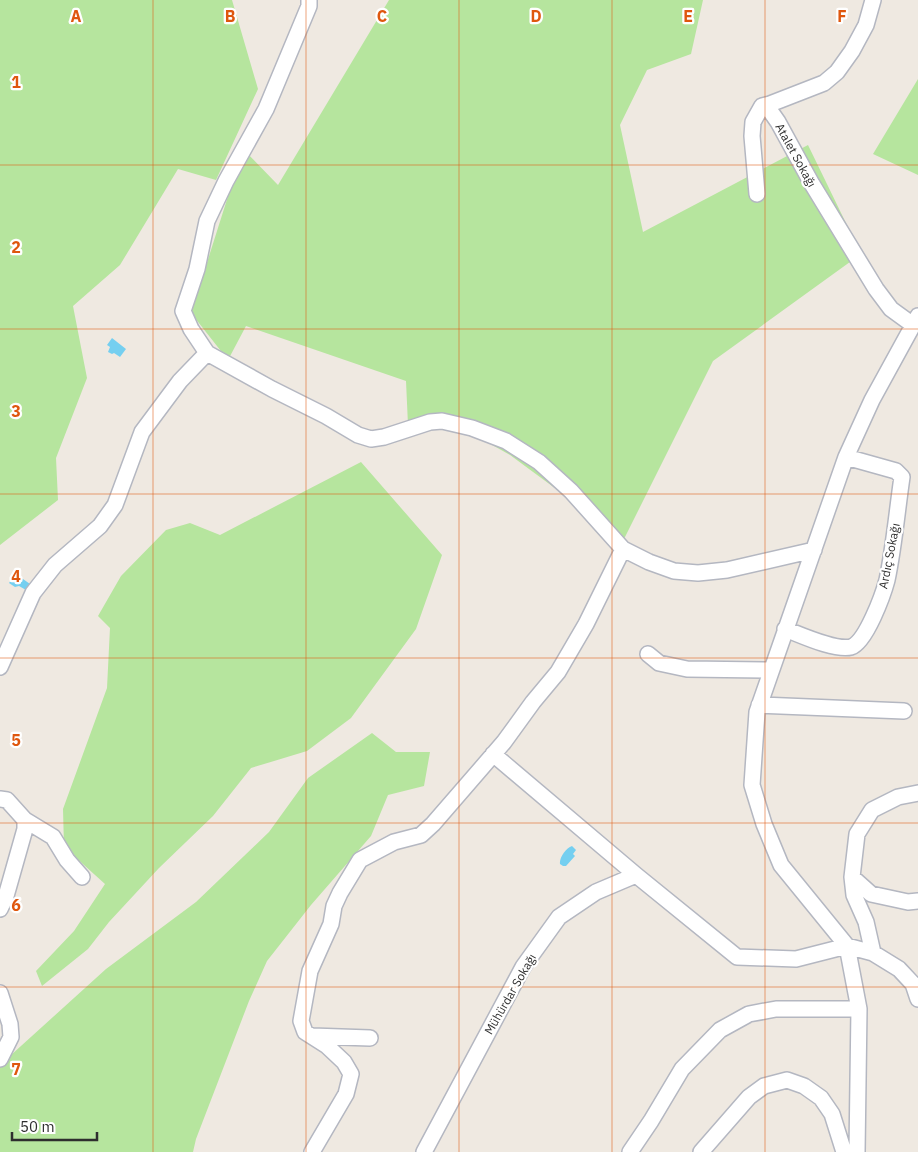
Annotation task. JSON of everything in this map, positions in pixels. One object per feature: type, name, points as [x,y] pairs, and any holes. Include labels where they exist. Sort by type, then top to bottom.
[{"type":"street","points":[[309,0],[309,6],[266,109],[226,180],[207,221],[197,269],[183,311],[191,329],[208,353],[272,389],[365,437],[372,439],[384,437],[430,422],[442,421],[472,428],[506,441],[539,462],[571,491],[623,549],[649,562],[674,571],[698,573],[727,570],[814,550]]},
{"type":"street","points":[[757,194],[752,136],[753,122],[762,106],[824,83],[837,72],[852,51],[866,25],[873,0]]},
{"type":"street","name":"Atalet Sokağı","points":[[770,104],[771,112],[812,184],[876,289],[891,309],[916,321]]},
{"type":"street","points":[[857,1152],[859,1008],[847,946],[781,865],[764,824],[752,785],[757,712],[846,457],[872,400],[916,321]]},
{"type":"street","points":[[0,667],[33,593],[55,565],[100,526],[115,505],[142,432],[180,381],[208,353]]},
{"type":"street","name":"Ardıç Sokağı","points":[[785,629],[841,648],[853,646],[863,636],[871,622],[887,581],[902,477],[896,471],[846,457]]},
{"type":"street","points":[[312,1152],[346,1094],[351,1074],[344,1062],[327,1046],[305,1032],[301,1021],[310,972],[331,924],[334,906],[340,893],[360,860],[394,842],[420,835],[447,810],[558,672],[586,624],[623,549]]},
{"type":"street","points":[[648,654],[659,663],[687,669],[771,670]]},
{"type":"street","points":[[759,705],[904,711]]},
{"type":"street","points":[[493,754],[636,875],[738,957],[796,959],[847,946],[873,953],[899,969],[913,984],[918,999]]},
{"type":"street","points":[[873,953],[866,922],[854,895],[852,876],[857,834],[872,810],[898,798],[918,793]]},
{"type":"street","points":[[0,799],[7,800],[25,820],[53,837],[67,860],[82,877]]},
{"type":"street","points":[[0,909],[6,896],[25,820]]},
{"type":"street","name":"Mühürdar Sokağı","points":[[424,1152],[523,967],[559,917],[596,892],[636,875]]},
{"type":"street","points":[[852,876],[870,894],[908,902],[918,901]]},
{"type":"street","points":[[0,993],[10,1024],[11,1037],[0,1060]]},
{"type":"street","points":[[630,1152],[682,1069],[720,1030],[749,1014],[767,1011],[859,1008]]},
{"type":"street","points":[[312,1036],[370,1038]]},
{"type":"street","points":[[701,1152],[749,1097],[764,1086],[787,1080],[804,1086],[821,1098],[832,1114],[844,1152]]},
{"type":"green space","points":[[0,0],[232,0],[258,89],[216,180],[178,169],[120,265],[73,306],[87,378],[56,458],[58,500],[0,545]]},
{"type":"green space","points":[[389,0],[703,0],[691,54],[647,70],[620,125],[643,232],[808,145],[861,254],[713,361],[624,539],[510,455],[448,420],[408,425],[406,381],[246,326],[228,360],[191,313],[243,149],[278,185]]},
{"type":"green space","points":[[918,79],[918,175],[873,154]]},
{"type":"green space","points":[[361,462],[442,555],[416,629],[351,718],[307,751],[251,768],[213,816],[159,868],[109,922],[88,949],[42,986],[36,971],[74,931],[105,884],[64,847],[63,809],[107,688],[110,628],[98,616],[121,576],[166,530],[190,523],[220,535]]},
{"type":"green space","points":[[372,733],[396,752],[430,752],[424,786],[388,795],[371,836],[311,905],[267,961],[249,1001],[196,1139],[193,1152],[0,1152],[0,1065],[106,969],[196,902],[269,832],[308,778]]},
{"type":"water","points":[[112,338],[126,349],[120,357],[108,352],[110,347],[107,345]]},
{"type":"water","points":[[16,574],[30,584],[26,590],[9,583]]},
{"type":"water","points":[[572,846],[576,850],[573,854],[575,856],[566,866],[563,866],[560,864],[562,856]]}]
